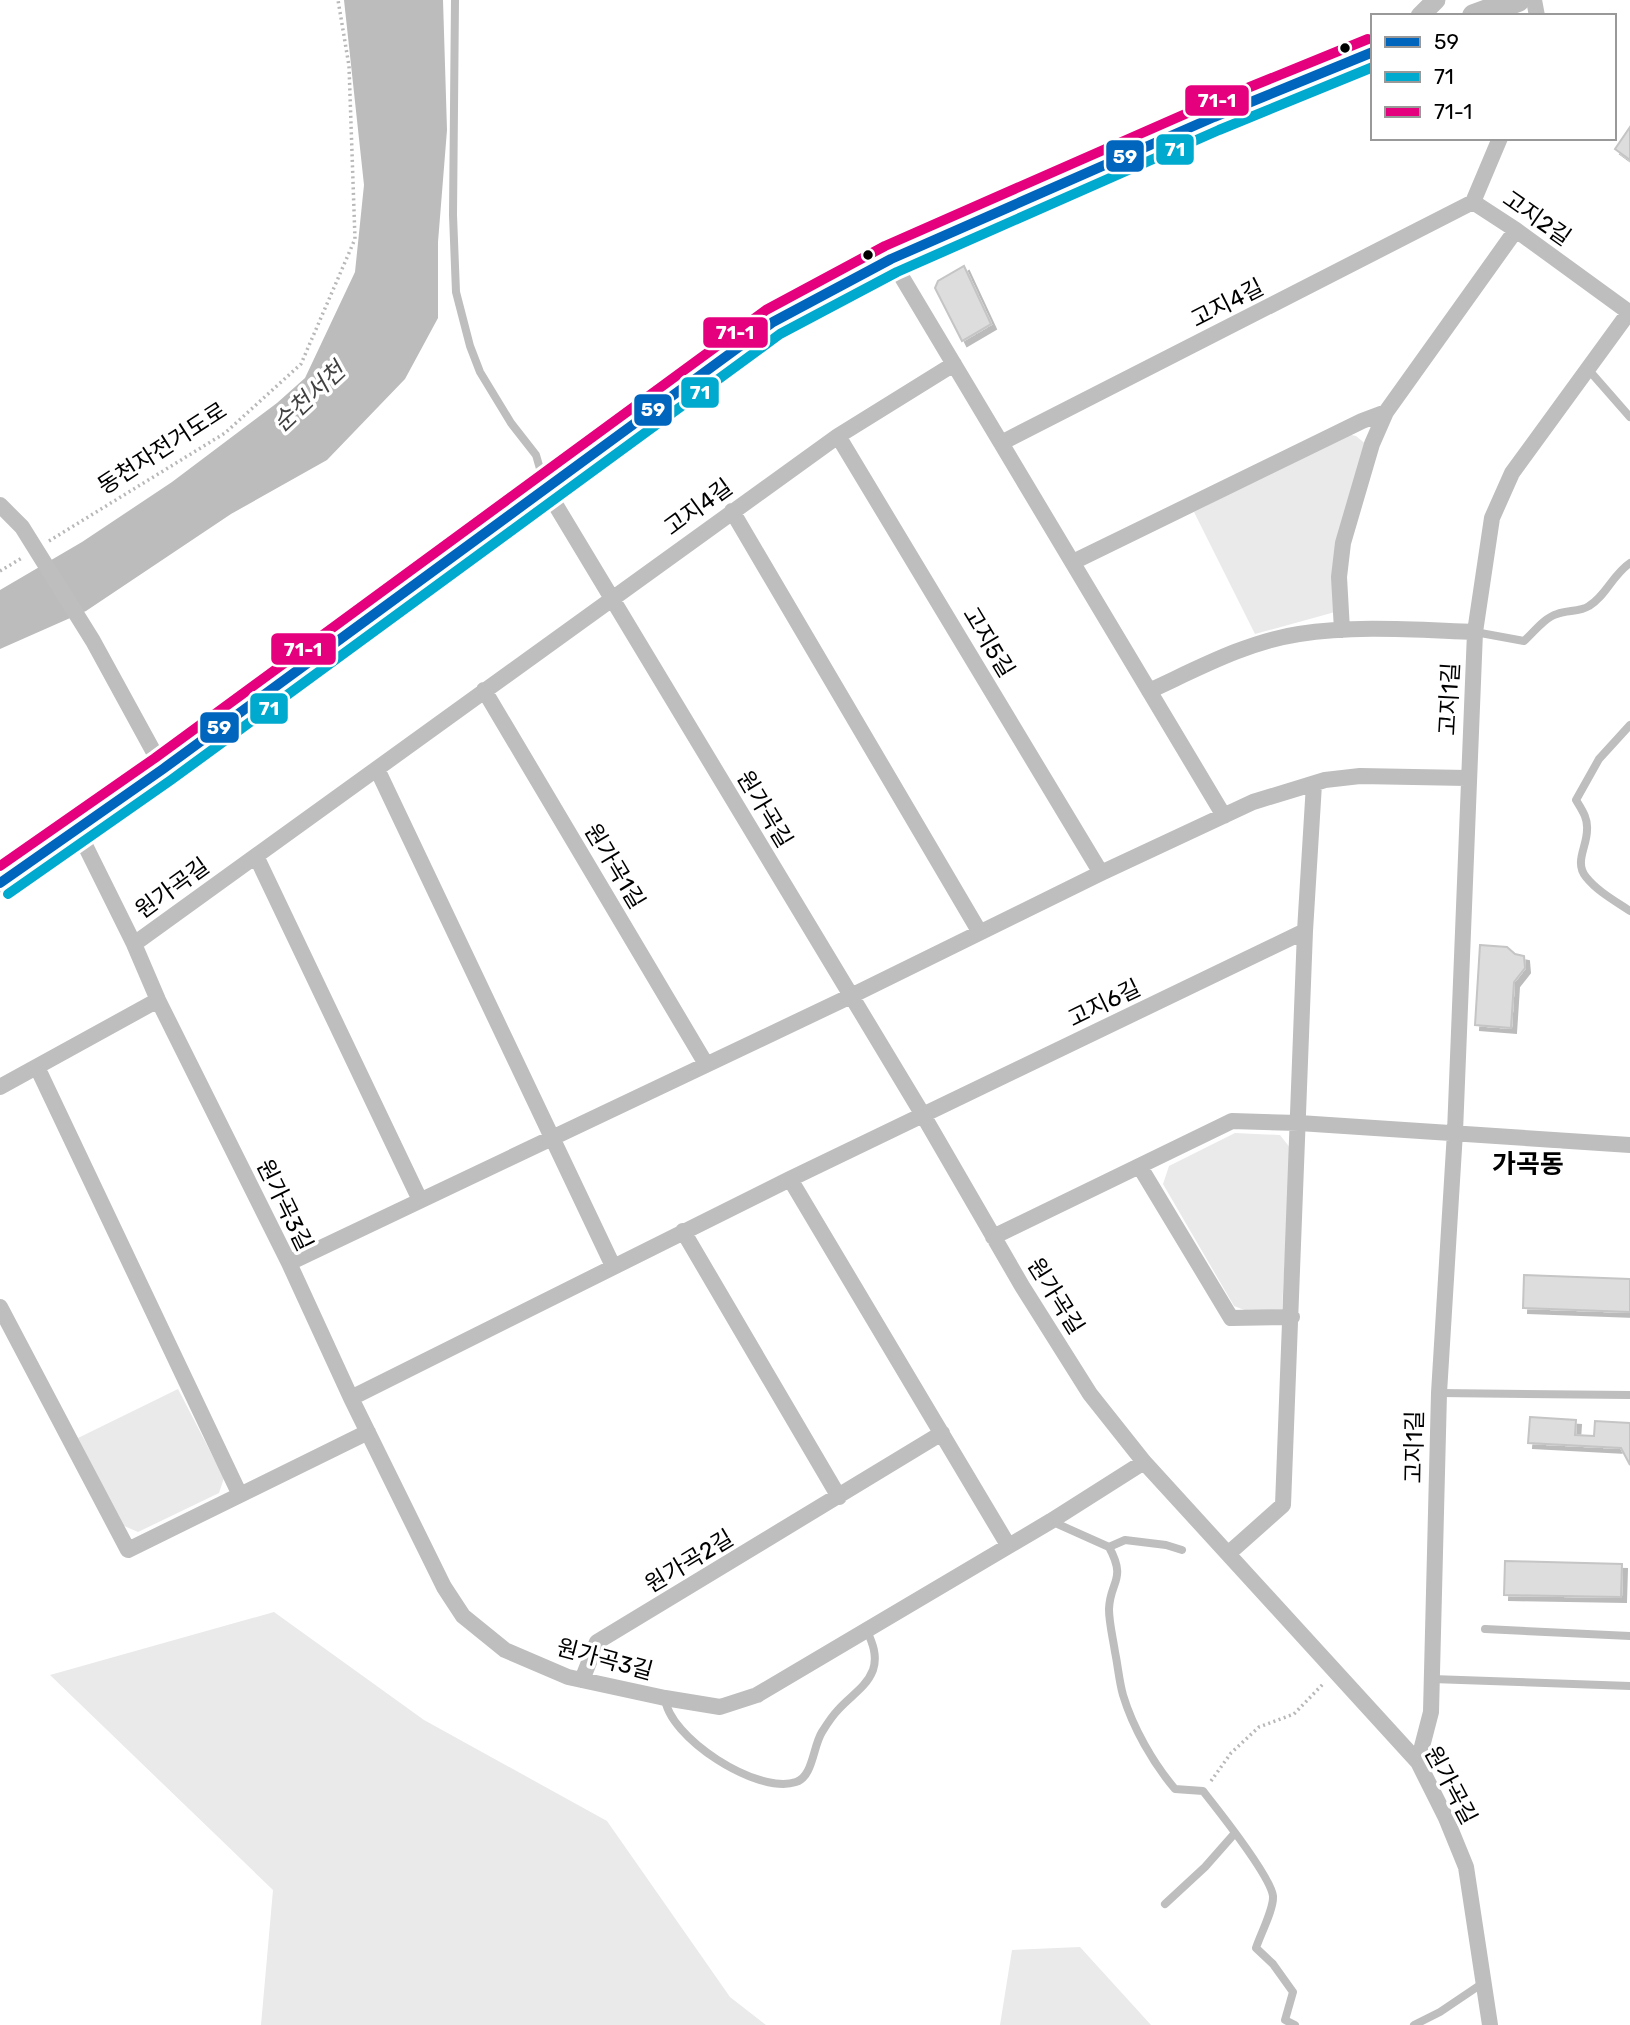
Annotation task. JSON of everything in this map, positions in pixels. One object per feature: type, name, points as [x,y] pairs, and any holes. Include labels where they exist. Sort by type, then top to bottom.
[{"type":"main road","points":[[1480,14],[1518,0]]},
{"type":"main road","points":[[0,884],[163,769],[773,322],[891,259],[1214,117],[1371,53]]},
{"type":"street","points":[[1422,14],[1436,0]]},
{"type":"street","name":"고지2길","points":[[1499,140],[1473,202],[1630,312]]},
{"type":"street","name":"고지4길","points":[[1001,443],[1435,224],[1473,202]]},
{"type":"street","points":[[1342,630],[1339,577],[1343,543],[1372,444],[1386,412],[1516,230]]},
{"type":"street","points":[[891,259],[1224,816]]},
{"type":"street","name":"고지1길","points":[[1418,1762],[1431,1712],[1438,1393],[1455,1132],[1475,632],[1492,519],[1512,473],[1630,312]]},
{"type":"street","name":"고지4길","points":[[611,598],[838,436],[954,364]]},
{"type":"street","points":[[1073,562],[1362,421],[1386,412]]},
{"type":"street","name":"고지5길","points":[[838,436],[1101,873]]},
{"type":"street","name":"원가곡길","points":[[546,489],[923,1115],[993,1237],[1090,1394],[1144,1462],[1418,1762],[1446,1818],[1466,1867],[1490,2025]]},
{"type":"street","points":[[0,505],[22,527],[93,641],[163,769]]},
{"type":"street","points":[[732,511],[979,931]]},
{"type":"street","name":"원가곡길","points":[[134,944],[611,598]]},
{"type":"street","points":[[1149,691],[1256,644],[1298,634],[1342,630],[1475,632]]},
{"type":"street","name":"원가곡1길","points":[[484,690],[706,1064]]},
{"type":"street","points":[[377,769],[613,1266]]},
{"type":"street","points":[[289,1263],[851,996],[979,931],[1253,803],[1325,780],[1360,776],[1468,778]]},
{"type":"street","points":[[1229,1553],[1283,1505],[1305,931],[1314,784]]},
{"type":"street","name":"원가곡3길","points":[[77,829],[444,1587],[463,1616],[505,1650],[568,1677],[720,1707],[757,1695],[866,1628],[1051,1521],[1144,1462]]},
{"type":"street","points":[[256,856],[420,1200]]},
{"type":"street","name":"고지6길","points":[[923,1115],[1305,931]]},
{"type":"street","points":[[0,1087],[158,1000]]},
{"type":"street","points":[[37,1068],[240,1495]]},
{"type":"street","points":[[351,1398],[683,1231],[923,1115]]},
{"type":"street","points":[[993,1237],[1232,1121],[1455,1132],[1630,1145]]},
{"type":"street","points":[[1140,1167],[1231,1318],[1292,1317]]},
{"type":"street","points":[[789,1179],[1008,1545]]},
{"type":"street","points":[[683,1231],[839,1497]]},
{"type":"street","points":[[0,1307],[128,1550],[368,1432]]},
{"type":"street","name":"원가곡2길","points":[[582,1680],[597,1642],[942,1433]]},
{"type":"lane","points":[[454,0],[453,215],[456,292],[480,372],[511,423],[536,455],[546,489]]},
{"type":"lane","points":[[1587,368],[1630,416]]},
{"type":"lane","points":[[1475,632],[1524,641],[1547,618],[1586,608],[1597,601],[1617,573],[1630,563]]},
{"type":"lane","points":[[1630,725],[1599,759],[1576,800],[1586,818],[1588,833],[1580,859],[1584,876],[1630,911]]},
{"type":"lane","points":[[1438,1393],[1630,1395]]},
{"type":"lane","points":[[1051,1521],[1109,1547],[1114,1556],[1118,1579],[1109,1606],[1110,1622],[1122,1693],[1131,1718],[1162,1774],[1175,1789],[1203,1791],[1259,1867],[1273,1895],[1256,1948],[1273,1964],[1293,1992],[1285,2020],[1295,2025]]},
{"type":"lane","points":[[1109,1547],[1125,1540],[1166,1545],[1182,1550]]},
{"type":"lane","name":"원가곡3길","points":[[665,1698],[671,1718],[702,1749],[730,1769],[751,1778],[783,1784],[797,1782],[806,1776],[816,1743],[827,1724],[871,1675],[875,1656],[866,1628]]},
{"type":"lane","points":[[1485,1629],[1630,1636]]},
{"type":"lane","points":[[1432,1679],[1630,1686]]},
{"type":"lane","points":[[1166,1903],[1205,1867],[1235,1833]]},
{"type":"lane","points":[[1414,2025],[1440,2012],[1483,1983]]},
{"type":"path","name":"동천자전거도로","points":[[47,542],[225,433],[301,364],[355,239],[349,66],[338,0]]},
{"type":"path","points":[[0,572],[24,557]]},
{"type":"path","points":[[1203,1791],[1231,1753],[1259,1727],[1294,1714],[1334,1670]]},
{"type":"shaded area","points":[[1347,434],[1356,436],[1367,445],[1335,612],[1255,634],[1194,512]]},
{"type":"shaded area","points":[[1235,1133],[1280,1135],[1291,1149],[1282,1309],[1247,1311],[1234,1306],[1163,1184],[1169,1166]]},
{"type":"shaded area","points":[[178,1389],[224,1478],[219,1493],[138,1532],[122,1525],[78,1438]]},
{"type":"shaded area","points":[[274,1612],[424,1720],[607,1821],[730,1997],[766,2025],[261,2025],[273,1890],[50,1675]]},
{"type":"shaded area","points":[[1080,1947],[1151,2025],[1000,2025],[1012,1950]]},
{"type":"water","name":"순천서천","points":[[344,0],[443,0],[447,130],[438,242],[438,318],[405,379],[327,460],[231,514],[86,611],[0,649],[0,590],[82,542],[172,482],[277,403],[305,378],[355,272],[364,185]]},
{"type":"building","points":[[1630,127],[1630,160],[1615,149]]},
{"type":"building","points":[[964,266],[991,324],[962,341],[935,288],[938,281]]},
{"type":"building","points":[[1480,945],[1507,947],[1515,954],[1524,956],[1525,968],[1514,982],[1511,1028],[1475,1025]]},
{"type":"building","points":[[1524,1275],[1630,1279],[1630,1312],[1523,1308]]},
{"type":"building","points":[[1530,1417],[1576,1420],[1575,1435],[1594,1436],[1595,1421],[1630,1423],[1630,1465],[1621,1448],[1528,1443]]},
{"type":"building","points":[[1505,1561],[1622,1564],[1621,1597],[1504,1595]]},
{"type":"transit line","name":"71-1","points":[[0,866],[155,758],[766,310],[885,246],[1208,104],[1368,39]]},
{"type":"transit line","name":"59","points":[[0,883],[163,769],[773,322],[891,259],[1214,117],[1371,53]]},
{"type":"transit line","name":"71","points":[[8,894],[171,780],[780,334],[897,272],[1219,130],[1371,68]]},
{"type":"district","name":"가곡동","points":[[1528,1164]]}]
